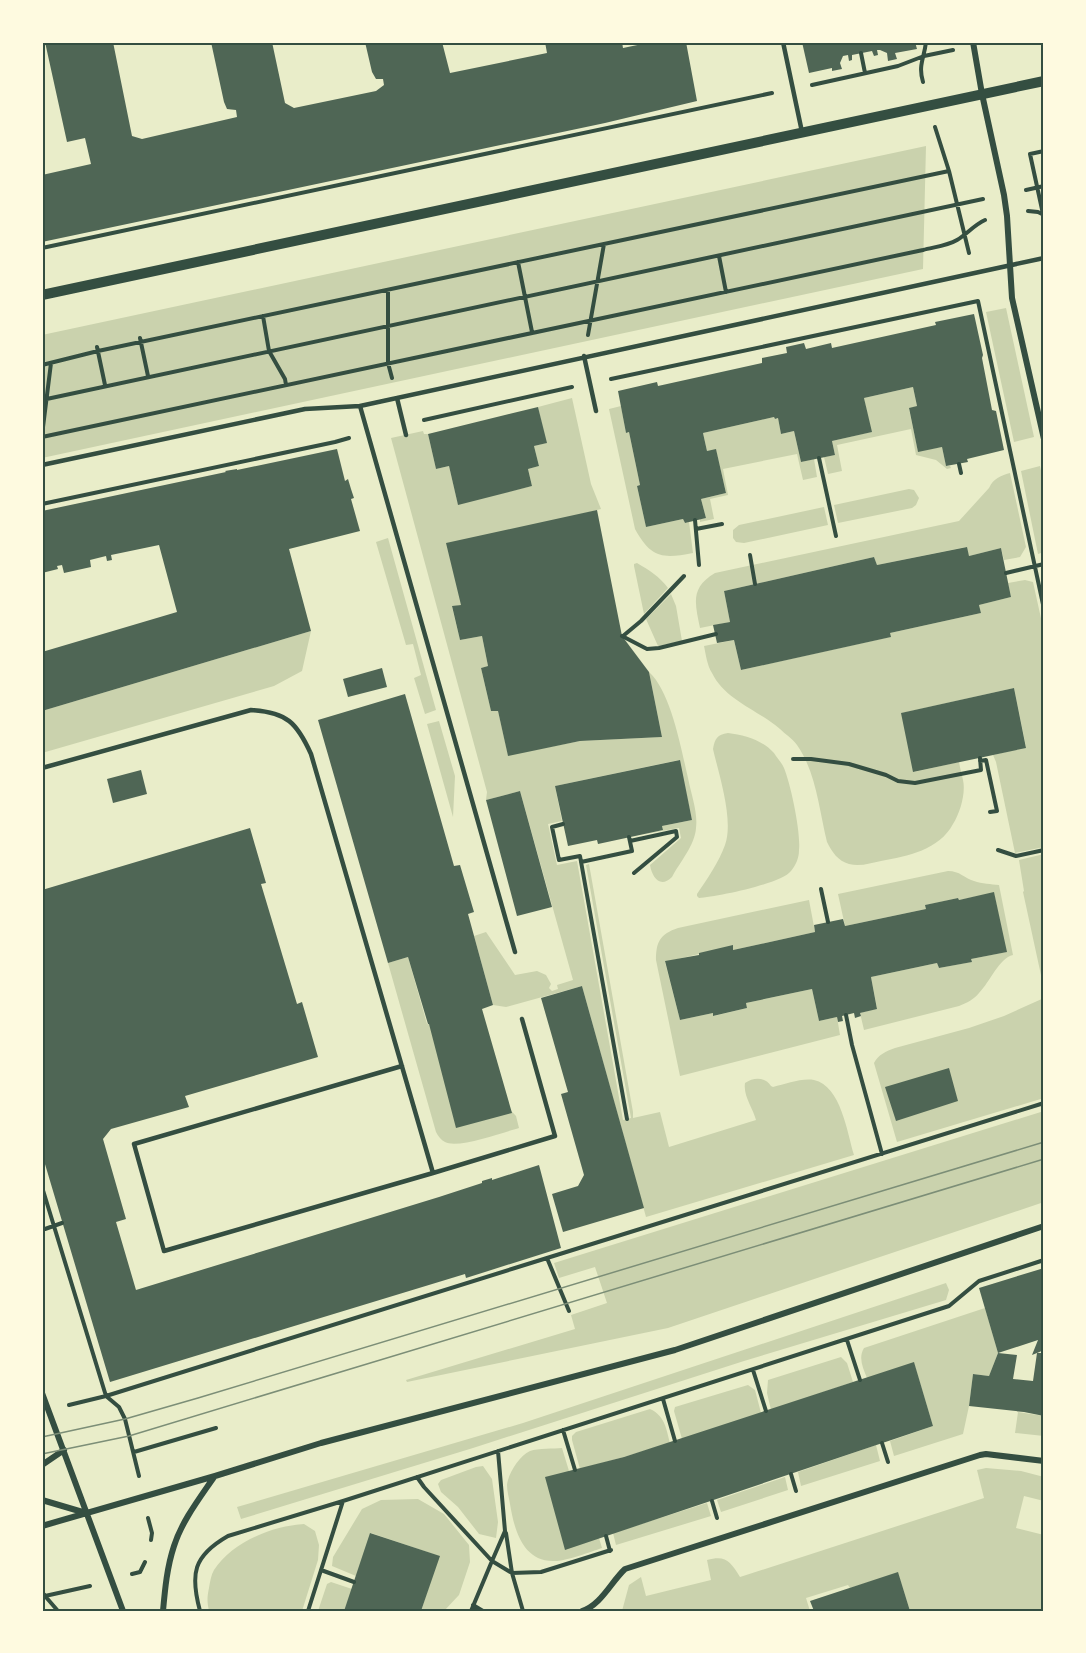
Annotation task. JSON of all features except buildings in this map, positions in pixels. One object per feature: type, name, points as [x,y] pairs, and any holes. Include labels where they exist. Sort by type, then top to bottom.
[{"type":"street","points":[[974,44],[982,94],[1004,195],[1012,298],[1044,439]]},
{"type":"street","points":[[42,294],[1044,81]]},
{"type":"street","points":[[42,1526],[321,1443],[675,1350],[1044,1226]]},
{"type":"street","points":[[42,1393],[123,1611]]},
{"type":"street","points":[[42,1465],[64,1450]]},
{"type":"street","points":[[582,1611],[596,1603],[626,1569],[980,1455],[1044,1461]]},
{"type":"street","points":[[163,1611],[173,1547],[181,1528],[215,1476]]},
{"type":"street","points":[[42,1500],[87,1513]]},
{"type":"lane","points":[[783,42],[802,132]]},
{"type":"lane","points":[[42,465],[305,409],[360,406],[1044,258]]},
{"type":"lane","points":[[584,356],[596,411]]},
{"type":"lane","points":[[396,398],[406,435]]},
{"type":"lane","points":[[360,406],[515,952]]},
{"type":"lane","points":[[42,768],[251,710],[269,711],[292,723],[311,754],[433,1173]]},
{"type":"lane","points":[[402,1066],[134,1144],[164,1251],[555,1136],[522,1019]]},
{"type":"path","points":[[926,42],[919,69],[965,235],[1044,609]]},
{"type":"path","points":[[42,248],[793,89],[898,66],[924,56],[974,44],[1005,42]]},
{"type":"path","points":[[861,54],[865,73]]},
{"type":"path","points":[[1044,150],[1030,154],[1044,216]]},
{"type":"path","points":[[42,365],[140,340],[949,171]]},
{"type":"path","points":[[44,399],[1044,186]]},
{"type":"path","points":[[51,363],[44,399],[42,436],[923,250],[951,243],[986,220],[1030,211],[1044,216]]},
{"type":"path","points":[[584,356],[604,244]]},
{"type":"path","points":[[719,256],[726,292]]},
{"type":"path","points":[[518,262],[532,332]]},
{"type":"path","points":[[388,290],[388,363],[396,398]]},
{"type":"path","points":[[403,424],[590,383],[793,343],[978,301]]},
{"type":"path","points":[[263,316],[269,351],[286,385]]},
{"type":"path","points":[[140,340],[148,376]]},
{"type":"path","points":[[98,349],[105,386]]},
{"type":"path","points":[[42,504],[335,442],[367,432]]},
{"type":"path","points":[[819,458],[836,536]]},
{"type":"path","points":[[959,464],[961,473]]},
{"type":"path","points":[[695,520],[699,565]]},
{"type":"path","points":[[696,529],[722,524]]},
{"type":"path","points":[[750,555],[755,584]]},
{"type":"path","points":[[1006,573],[1044,564]]},
{"type":"path","points":[[684,576],[641,621],[622,636],[647,649],[716,634]]},
{"type":"path","points":[[793,759],[849,764],[898,781],[915,783],[981,770],[980,760],[986,760],[997,811],[990,812]]},
{"type":"path","points":[[563,824],[552,827],[559,860],[580,856],[627,1119]]},
{"type":"path","points":[[581,862],[632,851],[630,839],[676,831],[677,837],[634,873]]},
{"type":"path","points":[[998,850],[1016,856],[1044,850]]},
{"type":"path","points":[[821,889],[828,922]]},
{"type":"path","points":[[846,1016],[882,1154]]},
{"type":"path","points":[[49,1410],[106,1396],[1044,1103]]},
{"type":"path","points":[[42,1187],[106,1396],[119,1407],[134,1452],[152,1533],[150,1545]]},
{"type":"path","points":[[45,1228],[62,1223]]},
{"type":"path","points":[[547,1258],[569,1311]]},
{"type":"path","points":[[200,1611],[194,1582],[197,1568],[204,1554],[228,1536],[344,1501],[949,1306],[979,1281],[1044,1260]]},
{"type":"path","points":[[847,1340],[860,1380]]},
{"type":"path","points":[[195,1368],[197,1374]]},
{"type":"path","points":[[753,1370],[766,1411]]},
{"type":"path","points":[[663,1399],[675,1441]]},
{"type":"path","points":[[134,1452],[216,1428]]},
{"type":"path","points":[[563,1430],[575,1470]]},
{"type":"path","points":[[882,1443],[888,1463]]},
{"type":"path","points":[[498,1451],[505,1532],[512,1573],[523,1611]]},
{"type":"path","points":[[791,1474],[796,1493]]},
{"type":"path","points":[[417,1477],[424,1488],[492,1561],[505,1532]]},
{"type":"path","points":[[308,1611],[344,1501]]},
{"type":"path","points":[[712,1501],[717,1518]]},
{"type":"path","points":[[606,1536],[610,1551]]},
{"type":"path","points":[[321,1570],[354,1582]]},
{"type":"path","points":[[42,1596],[45,1596],[58,1611]]},
{"type":"path","points":[[473,1605],[483,1611]]},
{"type":"green space","points":[[926,146],[923,269],[42,458],[42,335]]},
{"type":"green space","points":[[1006,308],[1034,437],[1014,442],[986,312]]},
{"type":"green space","points":[[913,387],[917,406],[909,409],[918,451],[942,447],[946,466],[951,468],[947,469],[936,460],[916,455],[911,429],[837,445],[842,471],[828,474],[824,457],[835,455],[832,441],[871,432],[864,398]]},
{"type":"green space","points":[[572,398],[591,484],[601,509],[570,517],[461,605],[452,607],[460,640],[482,636],[488,666],[481,668],[491,711],[498,711],[508,755],[580,741],[662,737],[649,672],[657,681],[674,721],[694,803],[696,822],[693,841],[672,877],[660,882],[653,874],[650,865],[681,838],[679,828],[639,835],[663,830],[662,826],[692,820],[679,760],[555,786],[562,821],[548,824],[557,865],[577,861],[623,1120],[631,1118],[586,865],[589,864],[633,1118],[660,1112],[669,1147],[756,1120],[745,1093],[745,1083],[748,1081],[763,1080],[773,1087],[814,1080],[823,1084],[837,1100],[854,1155],[646,1217],[582,986],[506,1007],[493,1005],[474,936],[486,932],[515,975],[537,971],[546,975],[552,991],[558,989],[557,985],[573,980],[520,791],[486,800],[487,792],[391,438],[423,431],[424,434],[428,434],[436,469],[449,466],[458,504],[532,486],[528,469],[539,466],[534,446],[546,443],[538,407]]},
{"type":"green space","points":[[621,406],[640,485],[637,486],[646,527],[683,519],[685,523],[689,522],[693,553],[673,556],[658,554],[646,546],[635,529],[609,409]]},
{"type":"green space","points":[[778,418],[781,434],[794,431],[801,462],[814,459],[817,477],[803,480],[797,454],[723,469],[728,495],[710,499],[714,519],[700,522],[700,519],[706,518],[701,499],[726,493],[716,450],[707,451],[703,433]]},
{"type":"green space","points":[[1040,466],[1044,484],[1044,552],[1038,554],[1021,471]]},
{"type":"green space","points":[[1010,473],[1026,547],[1020,557],[1004,560],[1001,548],[969,556],[966,547],[877,565],[874,557],[724,591],[730,622],[700,628],[696,597],[701,584],[715,573],[959,521],[995,480]]},
{"type":"green space","points":[[909,489],[914,490],[919,498],[912,508],[838,523],[834,505]]},
{"type":"green space","points":[[824,507],[828,525],[744,543],[736,542],[733,538],[733,530],[739,525]]},
{"type":"green space","points":[[388,538],[436,710],[425,714],[414,678],[421,675],[413,644],[406,645],[376,542]]},
{"type":"green space","points":[[637,563],[654,574],[668,588],[644,614],[634,566]]},
{"type":"green space","points":[[1025,580],[1033,582],[1044,632],[1044,847],[1015,853],[993,755],[1026,747],[1014,688],[902,713],[914,772],[959,762],[964,791],[958,814],[940,840],[922,850],[902,857],[865,864],[853,865],[842,861],[833,853],[827,842],[813,779],[797,745],[771,722],[733,698],[725,690],[710,670],[704,646],[734,640],[741,670],[890,637],[890,633],[981,613],[979,605],[1011,597],[1008,583]]},
{"type":"green space","points":[[671,594],[676,606],[682,641],[658,646],[646,619]]},
{"type":"green space","points":[[311,631],[302,671],[274,686],[42,753],[42,711]]},
{"type":"green space","points":[[439,721],[455,776],[453,817],[427,724]]},
{"type":"green space","points":[[728,733],[759,741],[774,753],[783,766],[790,786],[797,821],[798,856],[791,871],[775,881],[699,898],[697,894],[720,858],[727,835],[725,797],[713,749],[717,738]]},
{"type":"green space","points":[[1044,854],[1044,989],[1023,892],[1019,860]]},
{"type":"green space","points":[[948,871],[956,872],[977,882],[999,885],[1013,955],[999,965],[979,993],[965,1004],[864,1030],[860,1013],[877,1008],[871,977],[937,963],[939,968],[1006,952],[994,893],[926,905],[926,909],[845,926],[838,894]]},
{"type":"green space","points":[[809,900],[815,932],[733,950],[733,946],[665,962],[680,1020],[713,1013],[714,1016],[747,1008],[746,1003],[812,989],[819,1021],[837,1017],[840,1035],[680,1076],[656,960],[660,940],[667,933],[678,928]]},
{"type":"green space","points":[[408,957],[427,1024],[516,1116],[519,1128],[481,1139],[451,1144],[441,1139],[436,1132],[388,963]]},
{"type":"green space","points":[[1044,998],[1044,1098],[897,1142],[874,1063],[878,1058],[895,1048],[969,1028],[1004,1016]]},
{"type":"green space","points":[[1044,1111],[1044,1202],[668,1328],[407,1382],[406,1380],[575,1329],[571,1315],[607,1303],[595,1267],[559,1278],[554,1263]]},
{"type":"green space","points":[[946,1283],[949,1290],[946,1300],[241,1519],[237,1507],[523,1423]]},
{"type":"green space","points":[[985,1308],[998,1353],[989,1376],[973,1374],[963,1434],[894,1456],[890,1441],[933,1426],[914,1363],[867,1378],[861,1359],[864,1348]]},
{"type":"green space","points":[[841,1357],[847,1363],[853,1382],[771,1410],[767,1393],[768,1380]]},
{"type":"green space","points":[[748,1385],[755,1390],[761,1413],[682,1439],[674,1411],[675,1407]]},
{"type":"green space","points":[[650,1409],[662,1419],[670,1443],[580,1469],[572,1440],[576,1432]]},
{"type":"green space","points":[[1018,1412],[1044,1416],[1044,1436],[1015,1433]]},
{"type":"green space","points":[[876,1445],[880,1461],[801,1486],[798,1472]]},
{"type":"green space","points":[[562,1448],[569,1471],[565,1549],[599,1538],[602,1548],[558,1561],[542,1560],[521,1542],[514,1523],[507,1485],[509,1476],[526,1453],[537,1449]]},
{"type":"green space","points":[[483,1466],[492,1479],[498,1522],[496,1538],[479,1534],[458,1507],[441,1492],[438,1484],[441,1480]]},
{"type":"green space","points":[[986,1468],[1021,1471],[1044,1477],[1044,1501],[1024,1496],[1016,1528],[1044,1535],[1044,1611],[910,1611],[898,1573],[850,1588],[848,1585],[806,1598],[810,1611],[622,1611],[629,1585],[641,1577],[646,1596],[711,1580],[707,1560],[719,1558],[727,1561],[740,1577],[984,1498],[977,1470]]},
{"type":"green space","points":[[785,1477],[788,1490],[721,1512],[717,1500]]},
{"type":"green space","points":[[418,1499],[444,1514],[469,1545],[470,1562],[459,1595],[444,1611],[421,1611],[439,1556],[371,1533],[356,1576],[332,1566],[333,1557],[362,1509],[381,1500]]},
{"type":"green space","points":[[707,1503],[711,1516],[616,1545],[613,1533]]},
{"type":"green space","points":[[304,1524],[315,1531],[319,1545],[318,1560],[302,1611],[209,1611],[208,1597],[212,1574],[231,1551],[266,1532]]},
{"type":"green space","points":[[331,1582],[352,1589],[344,1611],[318,1611],[327,1584]]},
{"type":"tram line","points":[[42,1437],[125,1419],[198,1398],[1044,1142]]},
{"type":"tram line","points":[[42,1454],[129,1436],[1044,1159]]}]
